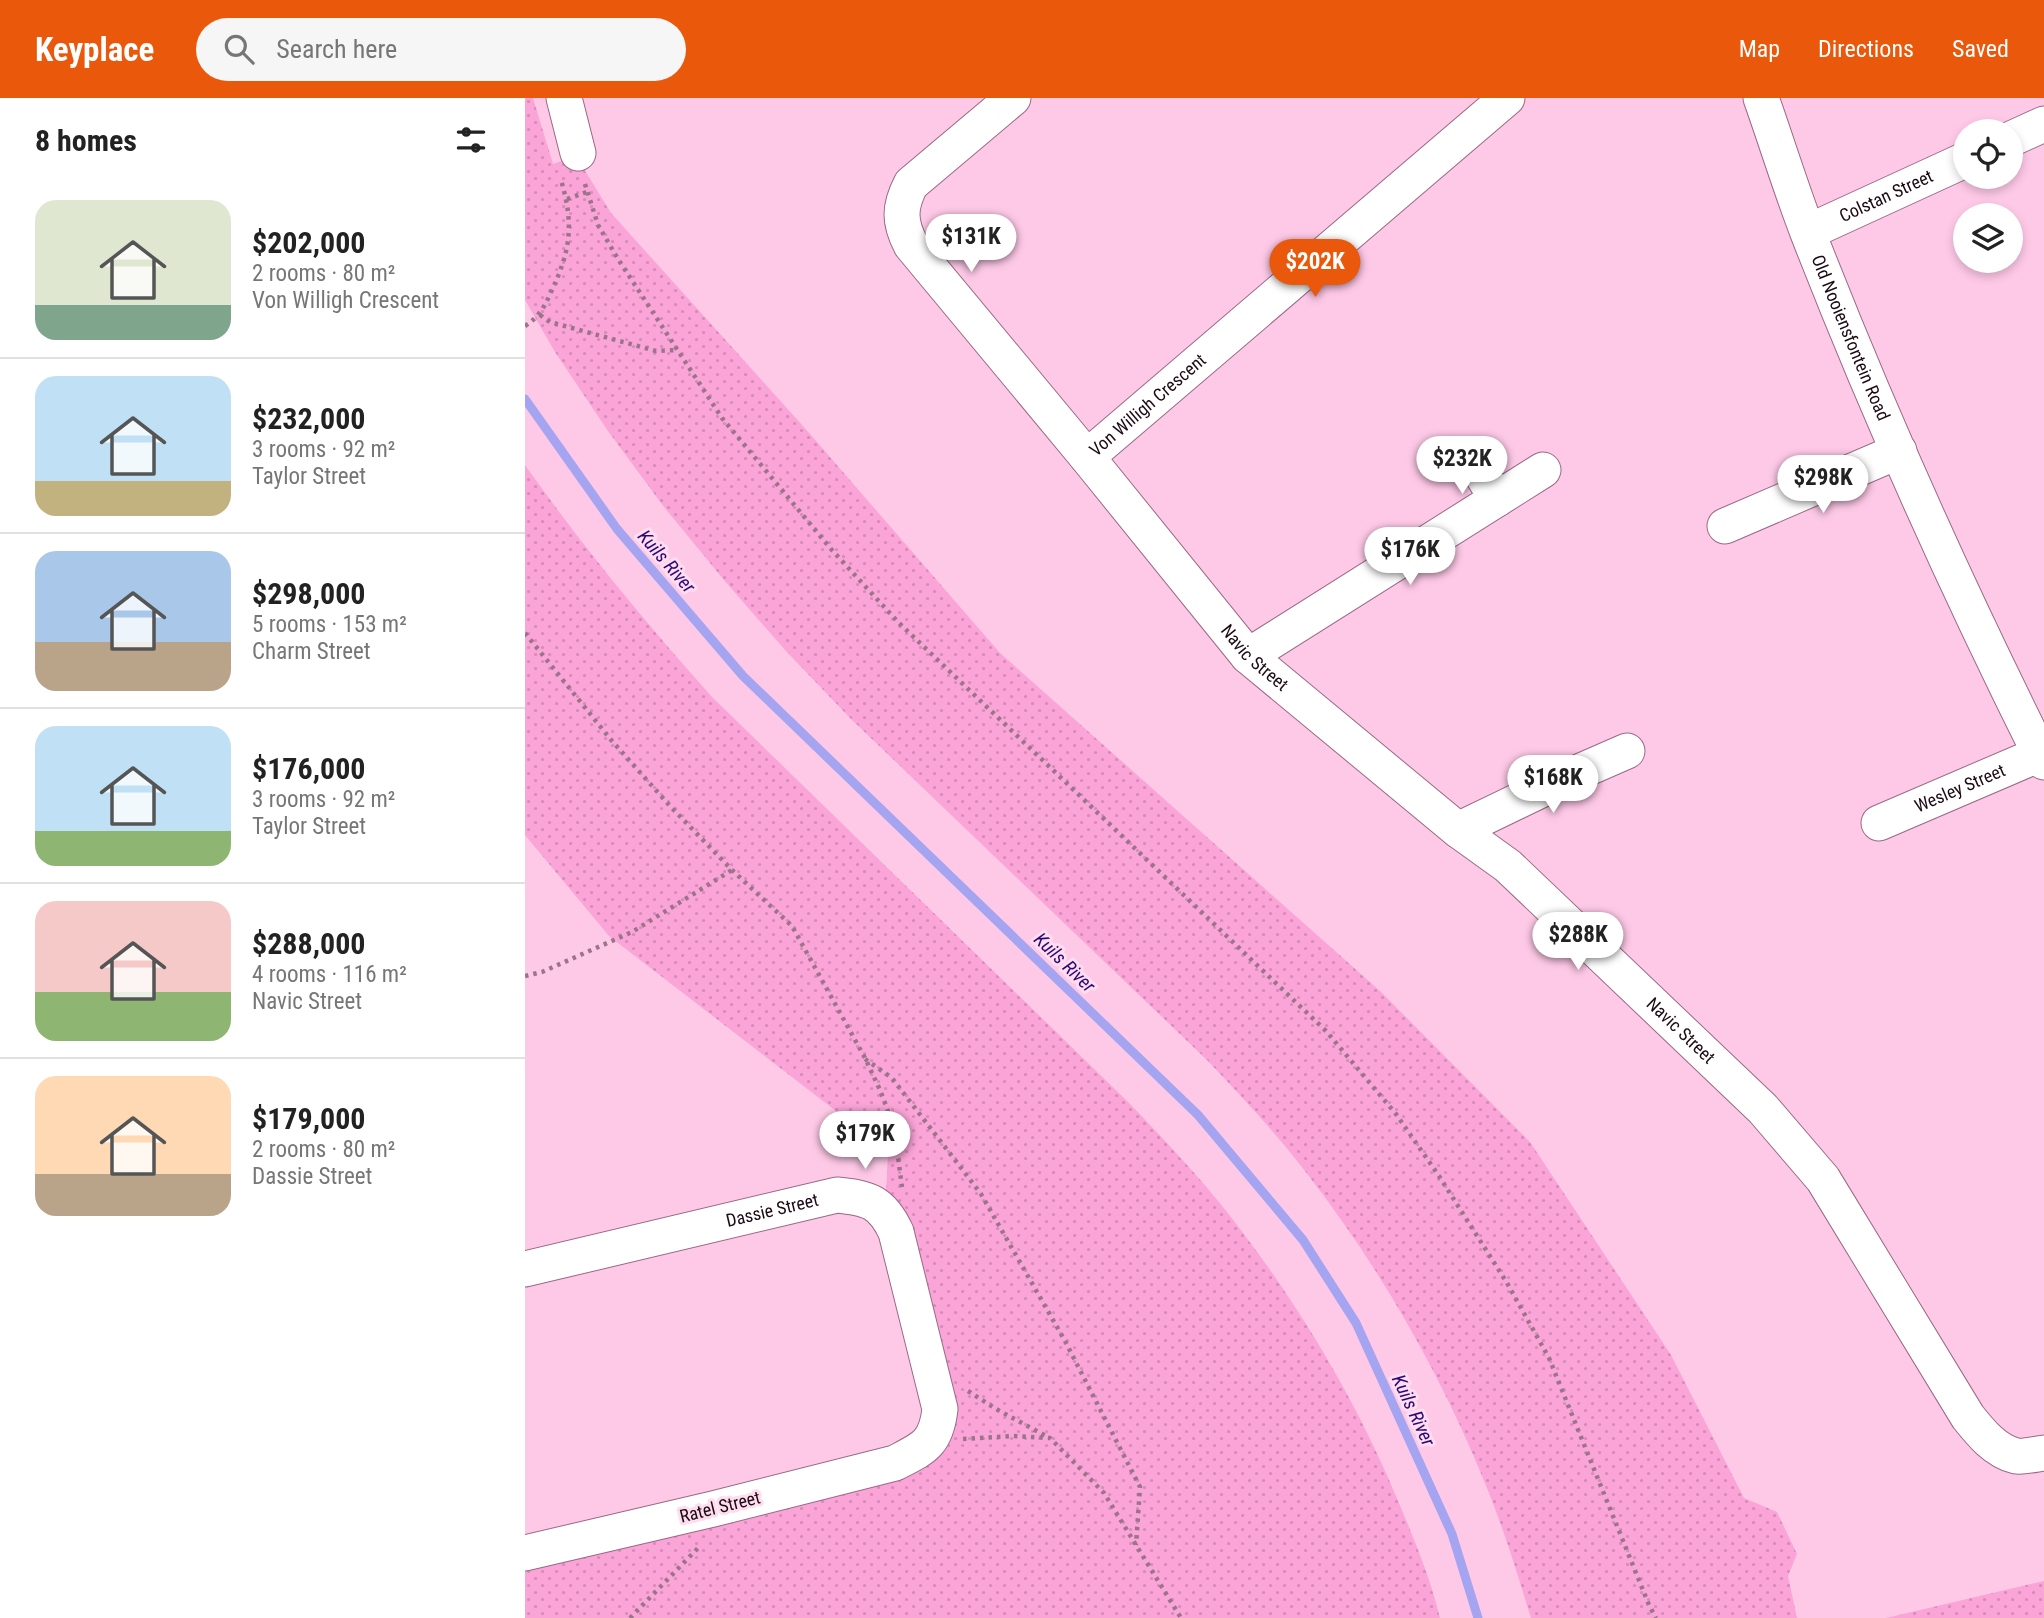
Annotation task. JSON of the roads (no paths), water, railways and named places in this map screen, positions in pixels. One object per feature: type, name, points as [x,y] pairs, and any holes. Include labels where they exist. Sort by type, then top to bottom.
[{"type":"street","points":[[564,98],[568,161]]},
{"type":"street","name":"Von Willigh Crescent","points":[[1013,98],[911,184],[905,195],[901,214],[903,230],[911,245],[1087,457],[1507,98]]},
{"type":"street","name":"Old Nooiensfontein Road","points":[[1761,98],[1808,232],[1899,451],[2042,758]]},
{"type":"street","points":[[2023,134],[2044,124]]},
{"type":"street","name":"Colstan Street","points":[[1808,232],[1953,166]]},
{"type":"street","points":[[1725,526],[1899,451]]},
{"type":"street","name":"Navic Street","points":[[1087,457],[1248,656],[1458,830],[1508,866],[1763,1109],[1823,1178],[1968,1417],[1993,1444],[2017,1456],[2044,1453]]},
{"type":"street","points":[[1475,463],[1497,499]]},
{"type":"street","points":[[1248,656],[1543,470]]},
{"type":"street","points":[[1458,830],[1627,751]]},
{"type":"street","name":"Wesley Street","points":[[1879,823],[2042,758]]},
{"type":"street","name":"Dassie Street","points":[[525,1269],[837,1195],[856,1197],[873,1203],[887,1214],[896,1232],[940,1409],[938,1427],[922,1447]]},
{"type":"street","name":"Ratel Street","points":[[525,1553],[895,1463],[922,1447]]},
{"type":"waterway","name":"Kuils River","points":[[525,399],[617,529],[743,676],[1198,1115],[1303,1240],[1356,1323],[1452,1534],[1478,1618]]}]
